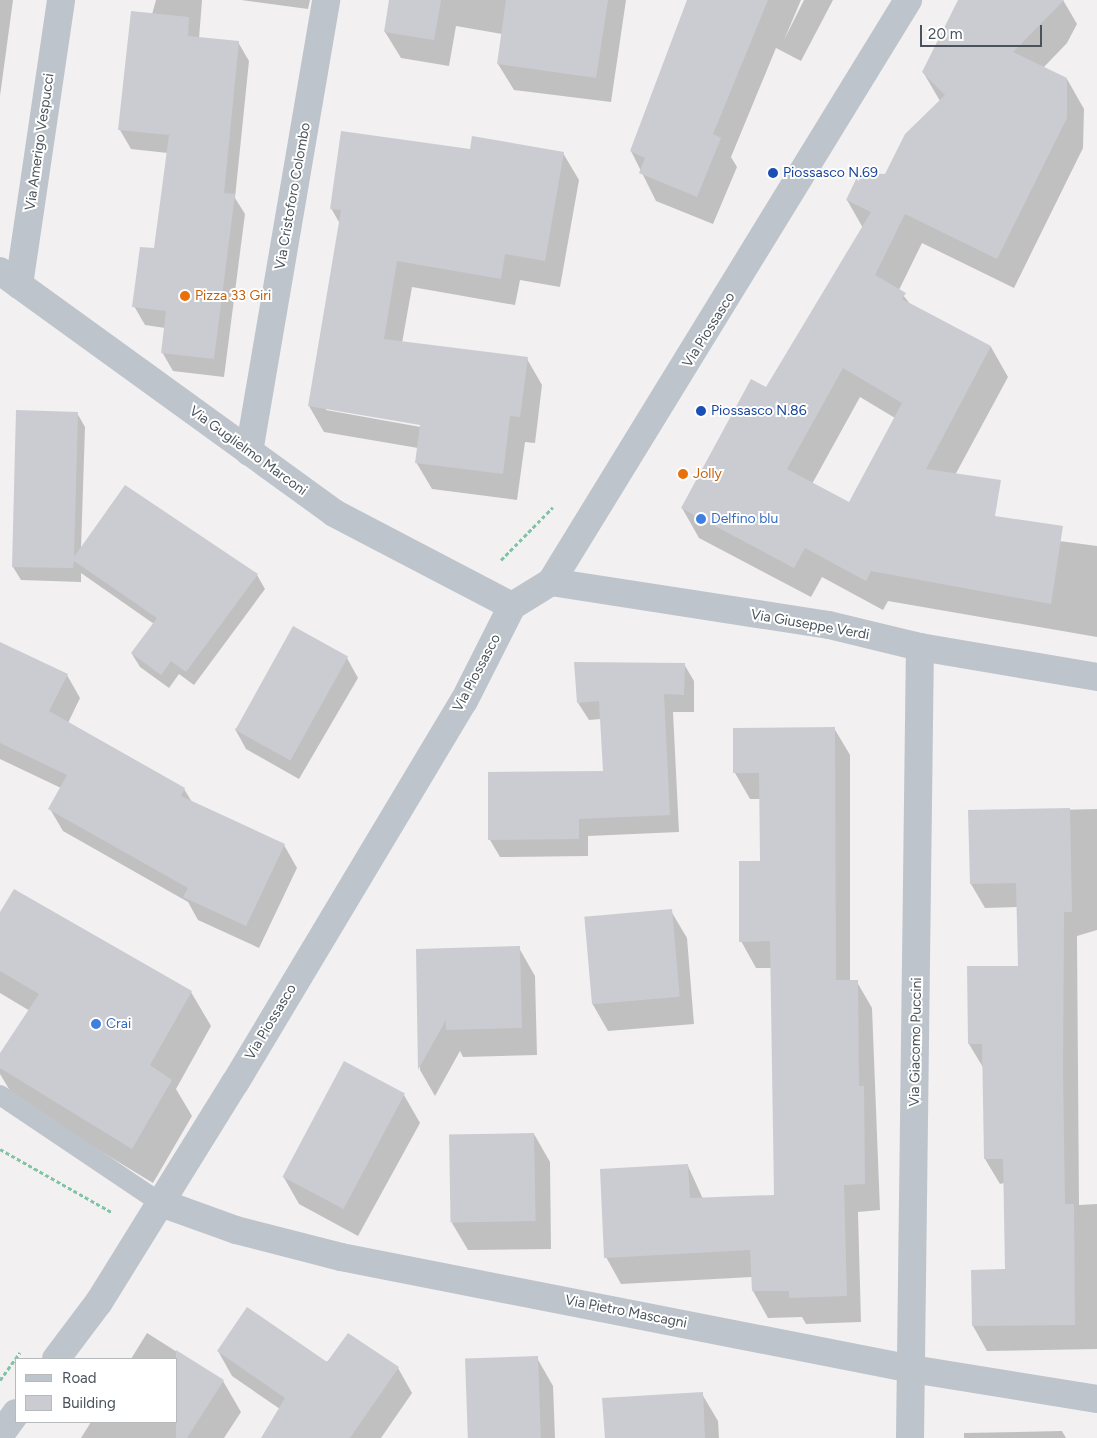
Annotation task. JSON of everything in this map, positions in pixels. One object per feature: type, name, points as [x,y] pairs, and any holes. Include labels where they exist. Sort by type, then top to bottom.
[{"type":"street","name":"Via Amerigo Vespucci","points":[[9,278],[60,0]]},
{"type":"street","name":"Via Cristoforo Colombo","points":[[249,452],[326,0]]},
{"type":"street","name":"Via Piossasco","points":[[57,1358],[99,1302],[161,1203],[464,701],[512,606],[551,582],[908,0]]},
{"type":"street","name":"Via Guglielmo Marconi","points":[[9,278],[334,513],[512,606]]},
{"type":"street","name":"Via Giuseppe Verdi","points":[[551,582],[829,625],[920,647],[1097,677]]},
{"type":"street","name":"Via Giacomo Puccini","points":[[910,1438],[920,647]]},
{"type":"street","name":"Via Pietro Mascagni","points":[[161,1203],[236,1230],[342,1257],[912,1369],[1097,1399]]},
{"type":"street","points":[[0,1435],[15,1415]]},
{"type":"lane","points":[[0,1095],[161,1203]]},
{"type":"path","points":[[0,1149],[120,1217]]},
{"type":"building","points":[[389,0],[441,0],[434,40],[384,32]]},
{"type":"building","points":[[506,0],[608,0],[596,78],[497,64]]},
{"type":"building","points":[[687,0],[768,0],[713,134],[721,138],[697,197],[639,173],[645,158],[630,151]]},
{"type":"building","points":[[958,0],[1064,0],[1013,52],[1067,78],[1067,118],[997,259],[905,214],[875,275],[906,293],[902,299],[991,346],[926,469],[1001,480],[995,516],[1063,526],[1051,604],[871,571],[866,581],[805,548],[794,568],[681,508],[751,379],[766,387],[871,212],[846,200],[859,173],[885,174],[905,134],[945,95],[922,72]],"holes":[[[843,368],[902,403],[849,502],[787,469]]]},
{"type":"building","points":[[131,11],[189,17],[188,36],[239,41],[224,193],[235,194],[214,359],[161,353],[166,311],[132,307],[140,247],[154,248],[169,135],[118,130]]},
{"type":"building","points":[[341,131],[470,149],[472,136],[564,152],[545,261],[505,254],[501,279],[397,261],[384,339],[528,357],[520,417],[510,416],[503,474],[415,463],[420,425],[308,406],[341,210],[330,209]]},
{"type":"building","points":[[16,410],[78,412],[74,557],[125,485],[258,574],[186,672],[171,661],[161,675],[131,653],[157,618],[74,561],[73,568],[12,567]]},
{"type":"building","points":[[293,626],[348,657],[290,761],[235,730]]},
{"type":"building","points":[[0,642],[68,674],[49,711],[185,788],[181,796],[285,844],[246,926],[183,897],[188,888],[48,809],[67,775],[0,743]]},
{"type":"building","points":[[574,662],[685,663],[684,695],[664,694],[670,815],[579,819],[579,839],[488,840],[488,772],[603,771],[599,701],[577,703]]},
{"type":"building","points":[[835,727],[836,980],[858,980],[859,1086],[864,1086],[865,1184],[844,1185],[847,1296],[789,1298],[789,1291],[752,1291],[750,1250],[604,1258],[600,1169],[688,1164],[690,1198],[774,1195],[770,941],[739,942],[739,861],[760,861],[759,773],[733,773],[733,728]]},
{"type":"building","points":[[1070,808],[1072,912],[1064,912],[1063,1075],[1065,1204],[1074,1204],[1075,1325],[972,1326],[971,1270],[1005,1269],[1003,1159],[984,1159],[982,1044],[968,1044],[967,966],[1018,966],[1016,883],[970,884],[968,810]]},
{"type":"building","name":"Crai","points":[[14,889],[192,991],[150,1065],[172,1080],[132,1149],[0,1068],[0,1053],[39,994],[0,971],[0,912]]},
{"type":"building","points":[[672,909],[680,997],[592,1004],[584,917]]},
{"type":"building","points":[[520,946],[522,1028],[446,1030],[446,1020],[418,1070],[416,949]]},
{"type":"building","points":[[344,1061],[405,1093],[343,1209],[282,1177]]},
{"type":"building","points":[[534,1133],[536,1221],[451,1222],[449,1134]]},
{"type":"building","points":[[247,1307],[327,1362],[348,1333],[399,1367],[350,1438],[261,1438],[285,1398],[217,1351]]},
{"type":"building","points":[[176,1350],[224,1380],[187,1438],[176,1438],[176,1423],[178,1423],[178,1358],[176,1358]]},
{"type":"building","points":[[538,1356],[541,1438],[468,1438],[465,1359]]},
{"type":"building","points":[[703,1392],[705,1438],[605,1438],[602,1398]]},
{"type":"place","name":"Piossasco N.69","points":[[773,173]]},
{"type":"place","name":"Pizza 33 Giri","points":[[185,296]]},
{"type":"place","name":"Piossasco N.86","points":[[701,411]]},
{"type":"place","name":"Jolly","points":[[683,474]]},
{"type":"place","name":"Delfino blu","points":[[701,519]]},
{"type":"place","name":"Crai","points":[[96,1024]]}]
